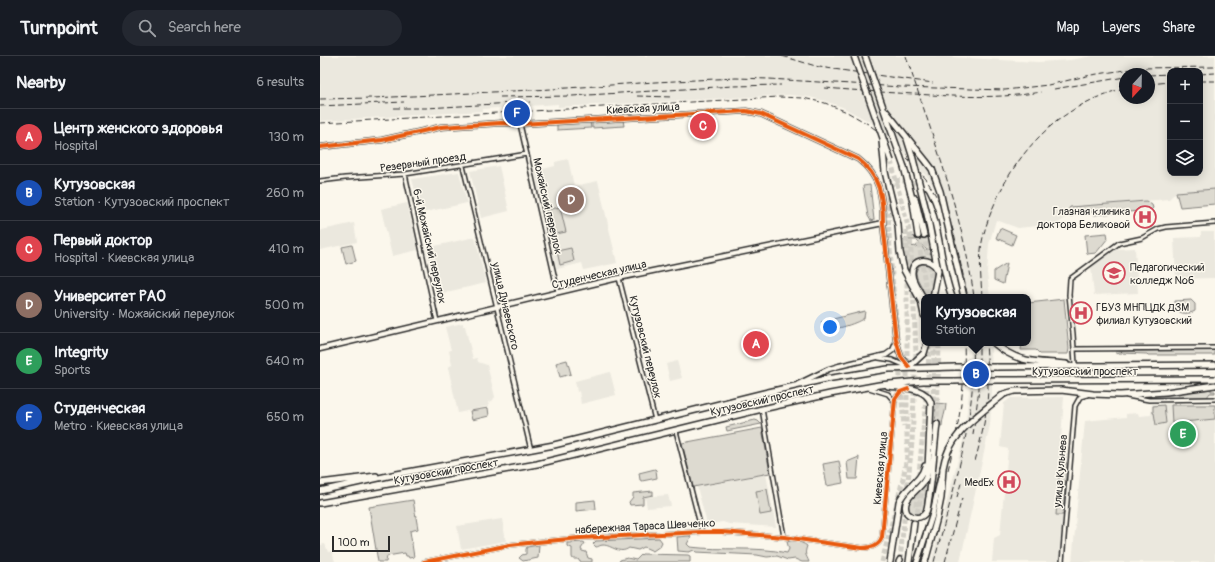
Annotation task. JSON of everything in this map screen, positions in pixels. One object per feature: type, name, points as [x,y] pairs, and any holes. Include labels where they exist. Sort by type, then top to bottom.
[{"type":"main road","points":[[854,56],[891,161]]},
{"type":"main road","points":[[865,56],[904,167],[918,236]]},
{"type":"main road","points":[[885,110],[926,161],[936,179],[963,294]]},
{"type":"main road","points":[[881,132],[885,172],[898,225],[900,252],[904,270],[921,301]]},
{"type":"main road","points":[[904,134],[912,156],[927,214],[938,271],[934,294]]},
{"type":"main road","points":[[906,175],[918,209],[924,235]]},
{"type":"main road","points":[[924,192],[935,221],[947,284],[951,294]]},
{"type":"main road","points":[[921,294],[912,276],[914,266],[922,260],[928,261],[934,263],[938,271]]},
{"type":"main road","points":[[909,367],[924,353],[926,346]]},
{"type":"main road","points":[[997,346],[1004,352],[1025,360],[1101,366]]},
{"type":"main road","name":"Кутузовский проспект","points":[[320,491],[397,474],[531,450],[793,386],[866,372],[909,367],[1215,365]]},
{"type":"main road","name":"Кутузовский проспект","points":[[320,503],[537,464],[762,409],[879,385],[923,381],[1215,380]]},
{"type":"main road","points":[[879,385],[908,389],[925,394],[928,396],[931,403],[928,468],[925,480],[907,500],[905,505],[907,513],[912,517],[923,516],[927,508],[931,485],[937,424]]},
{"type":"main road","points":[[925,562],[948,449],[965,427],[1004,394],[1015,391],[1061,390],[1093,394],[1120,395],[1166,392],[1215,385]]},
{"type":"main road","points":[[890,562],[899,502],[903,495],[921,477],[925,469],[928,456]]},
{"type":"main road","name":"Кутузовский проспект","points":[[320,483],[397,474]]},
{"type":"main road","points":[[917,562],[937,506]]},
{"type":"main road","points":[[910,562],[914,523]]},
{"type":"street","name":"Киевская улица","points":[[320,147],[382,140],[441,127],[740,112],[761,114],[850,155],[864,164],[873,173],[877,182],[883,208],[883,223],[896,340],[901,357],[909,367]]},
{"type":"street","name":"Можайский переулок","points":[[520,124],[558,292]]},
{"type":"street","name":"Резервный проезд","points":[[320,181],[405,174],[464,166],[527,154]]},
{"type":"street","name":"улица Дунаевского","points":[[464,166],[531,450]]},
{"type":"street","name":"6-й Можайский переулок","points":[[405,174],[438,321]]},
{"type":"street","name":"Студенческая улица","points":[[320,349],[619,278],[883,223]]},
{"type":"street","points":[[1074,364],[1069,295],[1070,279],[1119,243],[1142,238],[1158,229],[1166,227],[1215,223]]},
{"type":"street","name":"Кутузовский переулок","points":[[619,278],[655,420]]},
{"type":"street","points":[[793,386],[829,369],[890,352],[895,347],[896,340]]},
{"type":"street","points":[[1074,349],[1215,348]]},
{"type":"street","points":[[876,357],[892,360],[909,367]]},
{"type":"street","points":[[865,387],[888,394],[895,402]]},
{"type":"street","points":[[895,402],[897,395],[908,389]]},
{"type":"street","name":"улица Кульнева","points":[[1062,562],[1075,406],[1080,397],[1093,394]]},
{"type":"street","points":[[1120,395],[1149,400],[1215,399]]},
{"type":"street","name":"Киевская улица","points":[[869,548],[877,544],[882,537],[895,402]]},
{"type":"street","points":[[762,409],[784,537]]},
{"type":"street","points":[[676,430],[702,532]]},
{"type":"street","name":"набережная Тараса Шевченко","points":[[424,562],[510,545],[537,542],[590,537],[702,532],[722,532],[784,537],[869,548]]},
{"type":"shaded area","points":[[320,56],[933,56],[1038,62],[1070,60],[1093,56],[1215,56],[1215,189],[1176,192],[1169,199],[1069,207],[1067,217],[1057,224],[1018,228],[996,220],[989,244],[987,273],[990,294],[964,294],[950,222],[937,193],[928,178],[908,156],[872,123],[842,107],[809,97],[789,95],[558,107],[558,104],[483,109],[483,111],[320,121]]},
{"type":"shaded area","points":[[623,120],[624,126],[592,128],[592,122]]},
{"type":"shaded area","points":[[590,122],[591,128],[557,130],[557,124]]},
{"type":"shaded area","points":[[568,159],[574,186],[598,181],[617,263],[584,270],[582,263],[557,269],[535,171],[555,166],[555,162]]},
{"type":"shaded area","points":[[499,166],[509,211],[481,218],[470,171]]},
{"type":"shaded area","points":[[459,172],[467,203],[421,213],[412,179]]},
{"type":"shaded area","points":[[870,185],[874,220],[871,221],[868,216],[863,186]]},
{"type":"shaded area","points":[[1215,189],[1215,204],[1180,207],[1176,192]]},
{"type":"shaded area","points":[[1146,201],[1152,205],[1153,208],[1151,210],[1094,215],[1093,212],[1072,214],[1072,217],[1068,214],[1070,207]]},
{"type":"shaded area","points":[[407,203],[418,250],[392,256],[381,209]]},
{"type":"shaded area","points":[[560,207],[566,232],[551,235],[546,210]]},
{"type":"shaded area","points":[[354,223],[357,242],[320,250],[320,232],[322,230]]},
{"type":"shaded area","points":[[1000,228],[1016,235],[1012,245],[996,238]]},
{"type":"shaded area","points":[[1201,232],[1214,232],[1215,278],[1176,279],[1174,238],[1201,237]]},
{"type":"shaded area","points":[[1107,233],[1108,238],[1096,253],[1087,254],[1085,235]]},
{"type":"shaded area","points":[[929,234],[932,249],[927,250],[916,240],[909,240],[905,238]]},
{"type":"shaded area","points":[[475,237],[486,283],[442,293],[436,291],[426,248]]},
{"type":"shaded area","points":[[902,240],[910,243],[913,247],[916,247],[917,245],[922,247],[927,254],[933,253],[935,261],[927,258],[919,259],[913,263],[909,271],[907,271],[903,257]]},
{"type":"shaded area","points":[[352,245],[356,261],[346,264],[342,247]]},
{"type":"shaded area","points":[[571,248],[574,261],[560,265],[557,251]]},
{"type":"shaded area","name":"Педагогический колледж №6","points":[[1135,248],[1138,293],[1094,295],[1091,266],[1116,249]]},
{"type":"shaded area","points":[[1007,263],[1003,284],[994,280],[994,271]]},
{"type":"shaded area","points":[[922,264],[927,264],[927,266],[932,268],[934,273],[931,294],[925,294],[917,278],[916,272],[918,267]]},
{"type":"shaded area","points":[[1064,299],[1069,349],[1068,354],[1040,354],[1036,350],[1021,350],[1022,346],[1031,346],[1031,303]]},
{"type":"shaded area","points":[[1191,300],[1195,304],[1195,311],[1185,313],[1177,310],[1175,301]]},
{"type":"shaded area","points":[[865,311],[864,318],[862,320],[841,327],[828,329],[823,326],[821,322]]},
{"type":"shaded area","points":[[463,323],[473,359],[477,358],[478,362],[487,365],[495,397],[492,401],[488,402],[489,406],[458,413],[448,367],[452,365],[449,351],[451,350],[445,327]]},
{"type":"shaded area","points":[[971,346],[991,346],[992,392],[990,425],[960,562],[931,562],[964,437],[971,375]]},
{"type":"shaded area","points":[[1215,350],[1215,355],[1116,354],[1116,351]]},
{"type":"shaded area","points":[[567,360],[571,374],[560,377],[556,363]]},
{"type":"shaded area","points":[[677,361],[682,378],[670,381],[666,364]]},
{"type":"shaded area","points":[[610,372],[616,395],[581,404],[579,391],[577,392],[575,381]]},
{"type":"shaded area","points":[[1211,389],[1211,391],[1215,391],[1215,393],[1210,393],[1207,397],[1142,397],[1142,396],[1166,395]]},
{"type":"shaded area","points":[[1064,397],[1060,453],[1068,454],[1059,562],[992,562],[994,538],[1000,535],[1008,449],[1000,447],[1004,403],[1011,398]]},
{"type":"shaded area","points":[[936,403],[946,404],[942,426],[935,424]]},
{"type":"shaded area","points":[[1152,404],[1215,404],[1215,562],[1072,562],[1085,421],[1126,417],[1126,414],[1138,413],[1139,416],[1151,415]]},
{"type":"shaded area","points":[[1164,405],[1166,423],[1156,425],[1153,406]]},
{"type":"shaded area","points":[[1171,405],[1215,405],[1215,419],[1172,423]]},
{"type":"shaded area","points":[[488,408],[489,416],[472,420],[470,411]]},
{"type":"shaded area","points":[[755,420],[761,424],[727,431],[726,427]]},
{"type":"shaded area","points":[[762,428],[770,473],[693,487],[682,443]]},
{"type":"shaded area","points":[[859,457],[857,479],[849,479],[847,462]]},
{"type":"shaded area","points":[[839,461],[843,483],[827,486],[823,464]]},
{"type":"shaded area","points":[[1067,463],[1063,515],[1056,515],[1060,464]]},
{"type":"shaded area","points":[[655,469],[657,478],[642,481],[640,480],[639,473]]},
{"type":"shaded area","points":[[766,474],[776,527],[729,524],[723,522],[707,524],[697,487]]},
{"type":"shaded area","points":[[929,478],[923,511],[917,516],[914,515],[910,513],[908,509],[909,502],[925,485]]},
{"type":"shaded area","points":[[767,489],[771,513],[760,515],[756,491]]},
{"type":"shaded area","points":[[653,491],[653,495],[643,497],[643,504],[630,505],[629,502],[633,497],[633,493]]},
{"type":"shaded area","points":[[668,495],[671,506],[647,508],[645,497]]},
{"type":"shaded area","points":[[413,500],[418,529],[410,531],[414,557],[409,558],[405,553],[387,556],[386,562],[378,562],[369,507]]},
{"type":"shaded area","points":[[595,500],[596,509],[576,511],[576,502]]},
{"type":"shaded area","points":[[502,519],[506,541],[461,549],[457,526]]},
{"type":"shaded area","points":[[677,537],[691,537],[687,544],[690,547],[714,549],[751,549],[787,553],[789,549],[787,542],[794,540],[807,546],[806,556],[809,562],[802,562],[795,559],[788,560],[777,556],[767,557],[757,555],[696,552],[694,550],[689,552],[678,551]]},
{"type":"shaded area","points":[[659,538],[662,542],[660,546],[653,551],[644,547],[638,550],[629,548],[619,550],[606,545],[596,547],[593,544],[596,541]]},
{"type":"shaded area","points":[[567,543],[585,543],[581,549],[582,551],[586,552],[588,558],[592,559],[592,562],[580,562],[578,559],[573,559],[572,548],[567,546]]},
{"type":"shaded area","points":[[325,544],[328,552],[332,551],[335,562],[320,562],[320,545]]},
{"type":"shaded area","points":[[539,545],[538,558],[523,561],[519,558],[526,554],[527,547]]},
{"type":"shaded area","points":[[642,554],[688,555],[690,556],[690,562],[619,562],[620,560],[627,558],[636,560]]},
{"type":"tunnel","points":[[891,161],[910,234],[912,269]]},
{"type":"tunnel","points":[[897,329],[890,253],[888,209],[889,193],[891,185],[898,181],[911,183],[921,190]]},
{"type":"tunnel","points":[[882,562],[903,479],[907,456],[906,228]]},
{"type":"tunnel","points":[[924,235],[934,292]]},
{"type":"tunnel","points":[[918,236],[927,294]]},
{"type":"tunnel","points":[[900,560],[912,442],[916,353],[913,287]]},
{"type":"tunnel","points":[[916,506],[928,378],[929,346]]},
{"type":"tunnel","points":[[933,408],[934,346]]},
{"type":"tunnel","points":[[937,424],[939,346]]},
{"type":"tunnel","points":[[898,350],[904,426]]},
{"type":"tunnel","points":[[915,520],[926,478]]},
{"type":"railway","points":[[782,56],[819,67],[933,83]]},
{"type":"railway","points":[[906,56],[955,206],[969,266],[974,294]]},
{"type":"railway","points":[[320,99],[373,98],[552,89],[736,78],[901,87],[1005,90],[1048,85],[1091,75],[1139,68],[1215,67]]},
{"type":"railway","points":[[1203,74],[1215,73]]},
{"type":"railway","points":[[1155,75],[1167,74]]},
{"type":"railway","points":[[1054,89],[1119,78]]},
{"type":"railway","points":[[1203,81],[1215,81]]},
{"type":"railway","points":[[1155,83],[1167,82]]},
{"type":"railway","points":[[500,97],[572,96],[733,86],[781,85]]},
{"type":"railway","points":[[825,88],[972,97],[1041,92]]},
{"type":"railway","points":[[982,294],[980,270],[982,242],[985,230],[999,194],[1022,157],[1035,141],[1066,114],[1084,103],[1119,90]]},
{"type":"railway","points":[[637,96],[673,97]]},
{"type":"railway","points":[[320,123],[779,97],[803,98],[825,103],[847,112],[868,124],[887,138],[926,179],[942,208],[960,294]]},
{"type":"railway","points":[[320,106],[404,102]]},
{"type":"railway","points":[[394,108],[426,108],[530,102]]},
{"type":"railway","points":[[946,209],[954,233],[967,293]]},
{"type":"railway","points":[[948,470],[960,407],[964,375],[964,346]]},
{"type":"railway","points":[[934,562],[962,454],[971,399],[973,346]]},
{"type":"railway","points":[[973,435],[979,389],[979,346]]},
{"type":"railway","points":[[975,461],[986,413],[988,394],[986,346]]},
{"type":"railway","points":[[957,497],[962,480]]},
{"type":"railway","points":[[945,562],[962,498]]},
{"type":"cycle path","points":[[320,147],[382,140],[441,127],[746,111],[761,114],[858,159],[871,172],[876,180],[881,195],[896,340],[901,357],[909,367]]},
{"type":"cycle path","points":[[424,562],[510,545],[537,542],[580,538],[702,532],[722,532],[784,537],[862,548],[871,547],[879,543],[882,537],[895,399],[900,392],[908,389]]},
{"type":"place","name":"Студенческая","points":[[517,113]]},
{"type":"place","name":"Первый доктор","points":[[703,126]]},
{"type":"place","name":"Университет РАО","points":[[571,200]]},
{"type":"place","name":"Глазная клиника доктора Беликовой","points":[[1145,217]]},
{"type":"place","name":"Педагогический колледж №6","points":[[1114,273]]},
{"type":"place","name":"ГБУЗ МНПЦДК ДЗМ филиал Кутузовский","points":[[1081,313]]},
{"type":"place","name":"Центр женского здоровья","points":[[756,344]]},
{"type":"place","name":"Кутузовская","points":[[976,374]]},
{"type":"place","name":"Integrity","points":[[1183,434]]},
{"type":"place","name":"MedEx","points":[[1009,482]]}]
